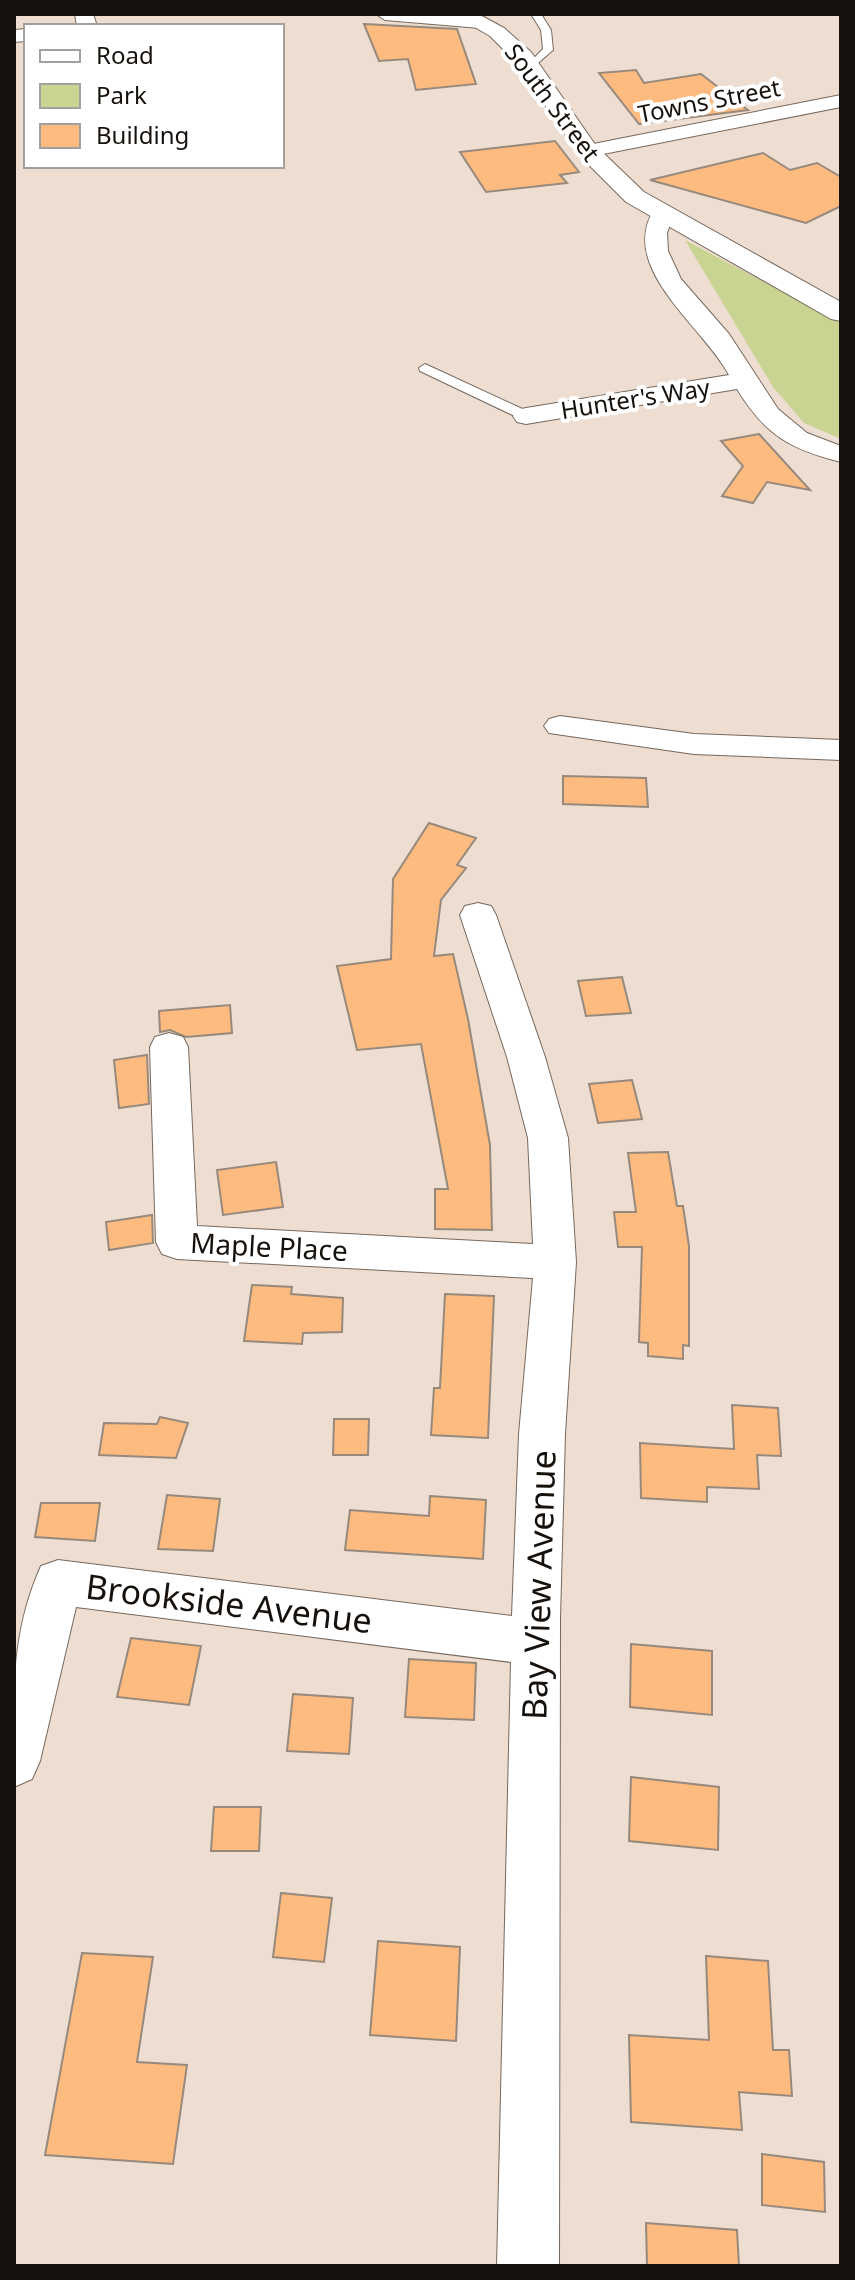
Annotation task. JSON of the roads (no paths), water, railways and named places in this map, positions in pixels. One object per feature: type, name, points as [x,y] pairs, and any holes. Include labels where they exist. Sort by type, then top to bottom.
[{"type":"street","name":"South Street","points":[[385,14],[471,18],[507,40],[530,67],[588,151],[635,197],[841,313]]},
{"type":"street","name":"Towns Street","points":[[588,151],[841,101]]},
{"type":"street","points":[[806,108],[829,122]]},
{"type":"street","points":[[663,213],[654,239],[665,274],[728,350],[754,398],[783,429],[803,443],[841,454]]},
{"type":"street","name":"Hunter's Way","points":[[526,416],[744,380]]},
{"type":"street","points":[[560,726],[694,744],[841,750]]},
{"type":"street","name":"Bay View Avenue","points":[[478,915],[526,1057],[548,1138],[555,1262],[542,1434],[535,1642],[528,2266]]},
{"type":"street","name":"Maple Place","points":[[169,1047],[177,1242],[555,1262]]},
{"type":"street","name":"Brookside Avenue","points":[[14,1761],[58,1582],[535,1642]]},
{"type":"lane","points":[[530,67],[548,50],[546,30],[536,14]]},
{"type":"lane","points":[[425,368],[526,416]]}]
